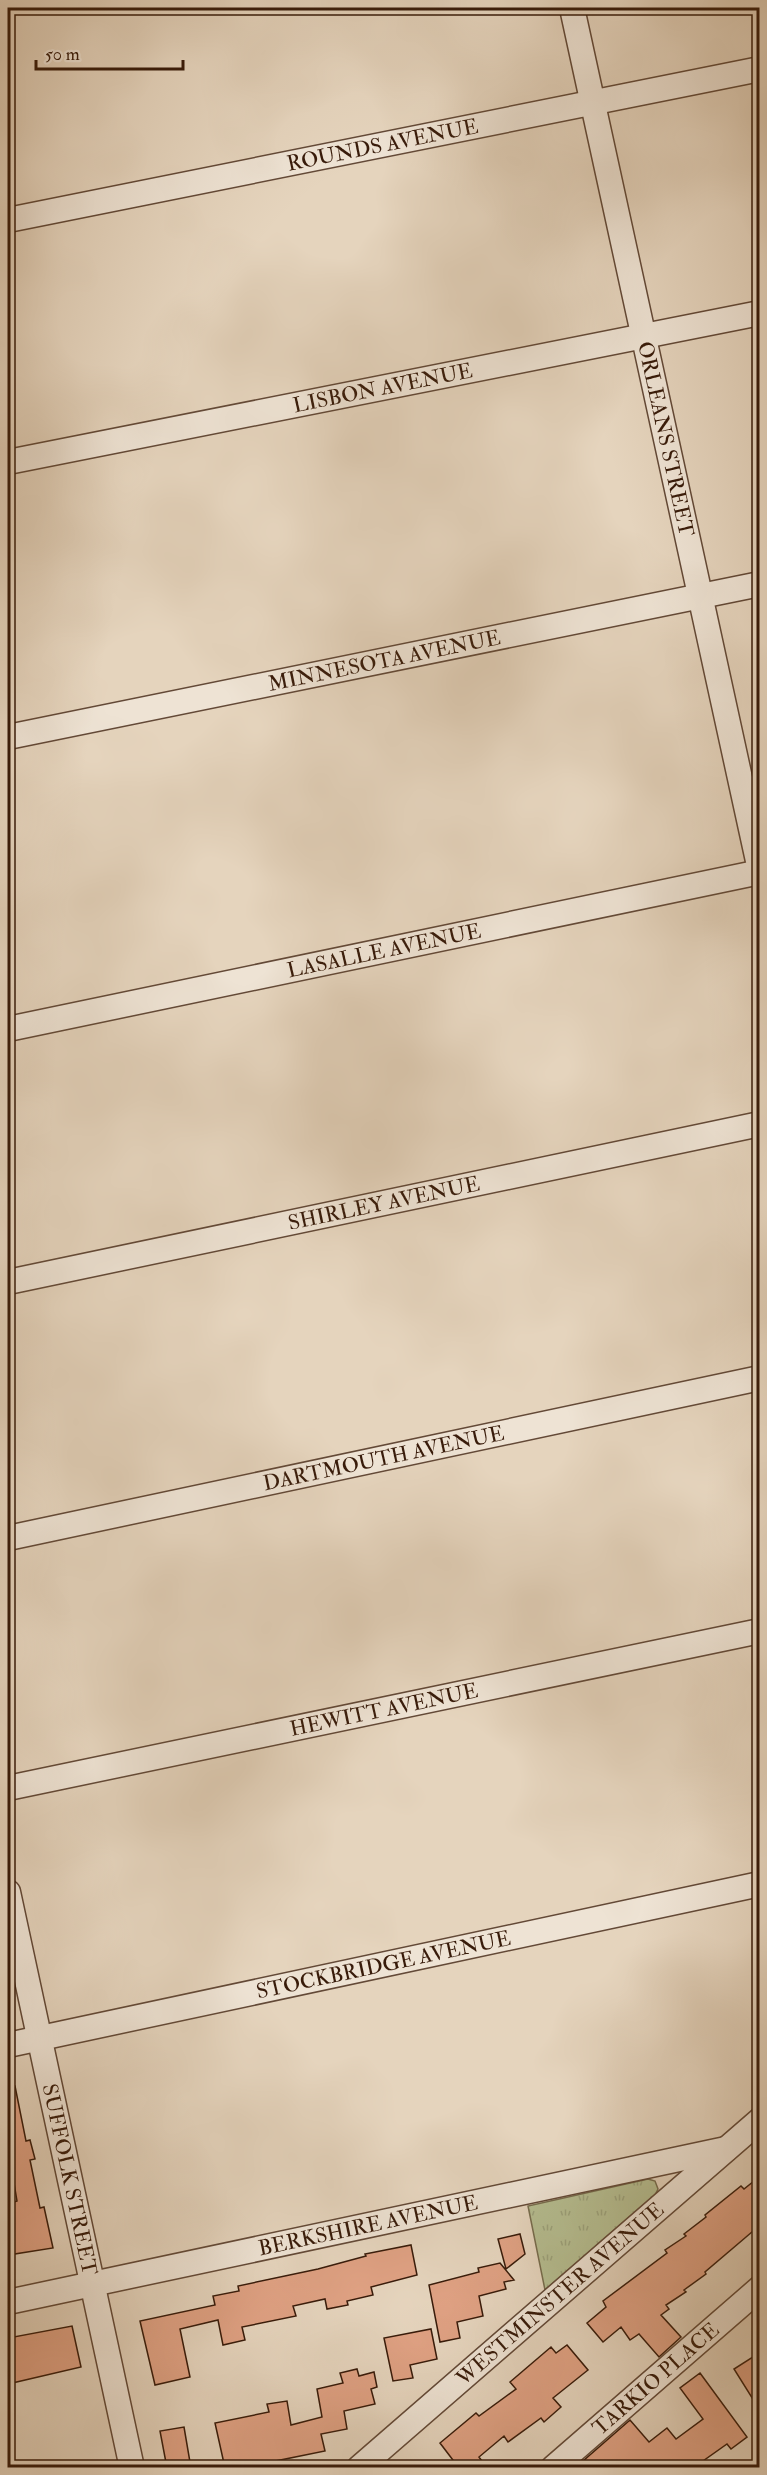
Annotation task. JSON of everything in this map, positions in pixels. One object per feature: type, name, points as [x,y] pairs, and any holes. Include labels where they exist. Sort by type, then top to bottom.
[{"type":"street","name":"ORLEANS STREET","points":[[572,8],[759,871]]},
{"type":"street","name":"ROUNDS AVENUE","points":[[8,220],[759,69]]},
{"type":"street","name":"LISBON AVENUE","points":[[8,462],[759,313]]},
{"type":"street","name":"MINNESOTA AVENUE","points":[[8,737],[759,584]]},
{"type":"street","name":"LASALLE AVENUE","points":[[8,1029],[759,871]]},
{"type":"street","name":"SHIRLEY AVENUE","points":[[8,1281],[759,1124]]},
{"type":"street","name":"DARTMOUTH AVENUE","points":[[8,1538],[759,1377]]},
{"type":"street","name":"HEWITT AVENUE","points":[[8,1788],[759,1631]]},
{"type":"street","name":"STOCKBRIDGE AVENUE","points":[[8,2045],[759,1884]]},
{"type":"street","name":"SUFFOLK STREET","points":[[8,1892],[132,2468]]},
{"type":"street","name":"WESTMINSTER AVENUE","points":[[359,2468],[759,2120]]},
{"type":"street","name":"BERKSHIRE AVENUE","points":[[8,2302],[726,2149]]},
{"type":"street","name":"TARKIO PLACE","points":[[553,2468],[759,2288]]},
{"type":"green space","points":[[648,2179],[655,2181],[658,2189],[655,2195],[545,2290],[528,2206]]},
{"type":"building","points":[[8,2086],[15,2086],[26,2141],[30,2140],[35,2159],[30,2160],[40,2208],[44,2207],[53,2248],[8,2255],[8,2204],[17,2201],[8,2144]]},
{"type":"building","points":[[759,2177],[759,2226],[705,2272],[706,2274],[684,2290],[686,2292],[666,2305],[669,2309],[661,2315],[681,2337],[659,2357],[639,2334],[630,2340],[621,2327],[603,2342],[587,2323],[606,2307],[603,2301],[667,2253],[665,2250],[686,2236],[684,2234],[741,2186],[744,2189]]},
{"type":"building","points":[[520,2234],[525,2254],[506,2269],[498,2239]]},
{"type":"building","points":[[411,2245],[417,2275],[371,2287],[373,2295],[347,2301],[348,2305],[327,2309],[325,2299],[293,2306],[296,2316],[242,2327],[245,2340],[223,2345],[218,2320],[180,2329],[190,2377],[155,2385],[140,2321],[215,2305],[213,2296],[239,2291],[238,2286],[318,2269],[366,2256],[365,2254]]},
{"type":"building","points":[[500,2263],[514,2280],[504,2282],[506,2289],[479,2296],[483,2316],[457,2322],[460,2338],[440,2342],[429,2285],[479,2272],[478,2268]]},
{"type":"building","points":[[72,2326],[81,2367],[8,2384],[8,2338]]},
{"type":"building","points":[[431,2329],[437,2359],[410,2365],[413,2378],[393,2381],[384,2338]]},
{"type":"building","points":[[567,2345],[588,2370],[553,2398],[561,2407],[544,2422],[541,2418],[508,2442],[504,2436],[479,2457],[487,2468],[459,2468],[440,2443],[476,2413],[479,2416],[516,2389],[510,2382],[551,2347],[556,2353]]},
{"type":"building","points":[[759,2353],[759,2409],[734,2369]]},
{"type":"building","points":[[357,2369],[359,2376],[374,2372],[377,2387],[371,2389],[375,2404],[344,2411],[347,2429],[321,2434],[325,2451],[241,2468],[225,2468],[215,2423],[269,2412],[267,2404],[287,2401],[291,2425],[322,2417],[317,2389],[343,2383],[340,2373]]},
{"type":"building","points":[[700,2373],[747,2437],[731,2449],[727,2444],[693,2468],[575,2468],[630,2420],[649,2442],[667,2428],[676,2439],[703,2419],[680,2388]]},
{"type":"building","points":[[184,2427],[191,2468],[167,2468],[160,2431]]}]
